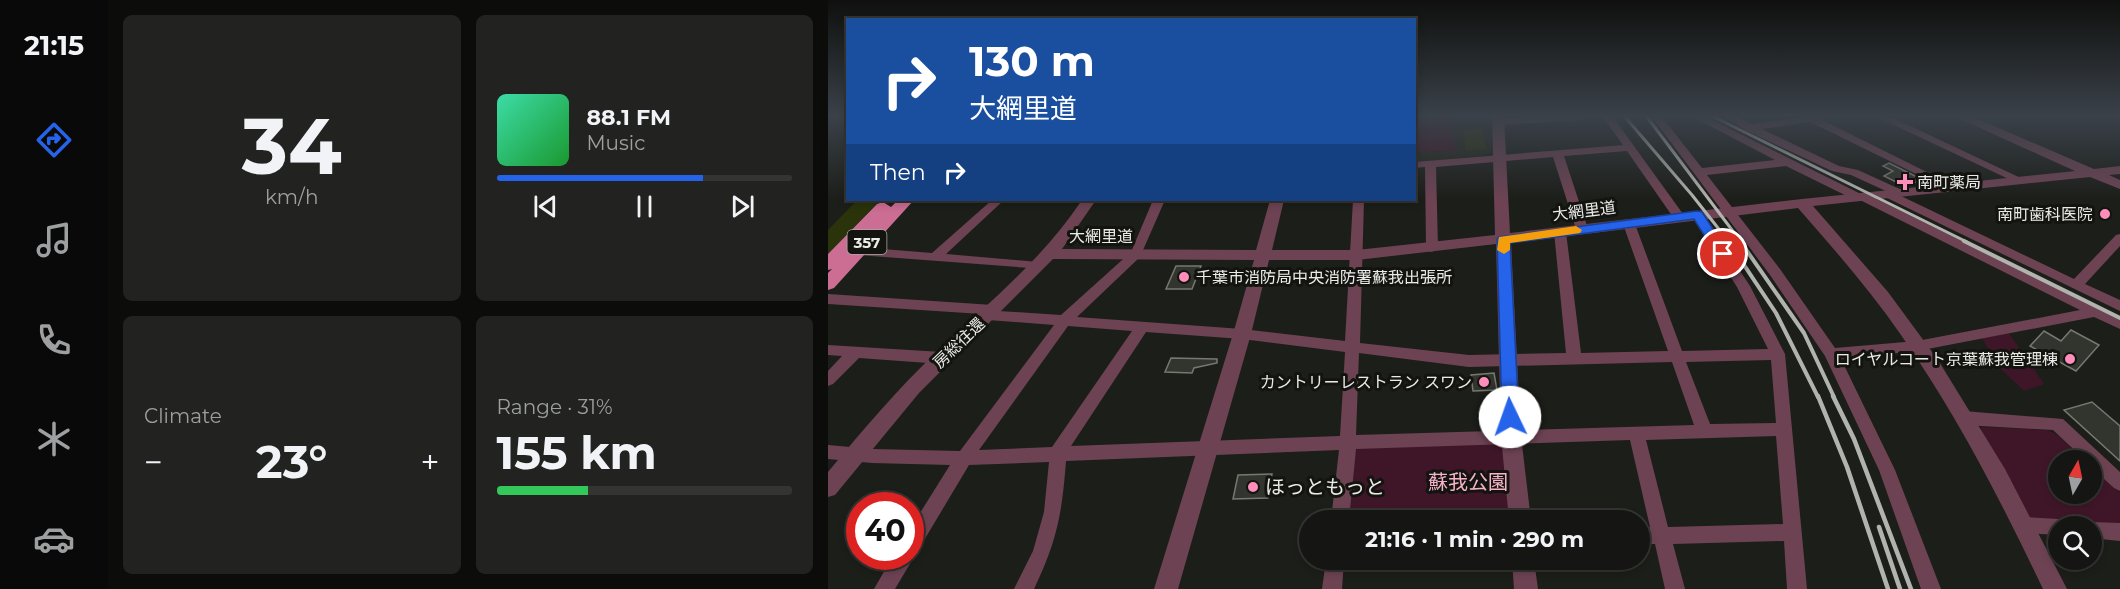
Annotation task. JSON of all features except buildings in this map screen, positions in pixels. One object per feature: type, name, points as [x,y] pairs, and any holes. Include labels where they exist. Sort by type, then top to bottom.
[{"type":"highway","name":"357","points":[[828,264],[888,201]]},
{"type":"highway","name":"357","points":[[828,284],[905,201]]},
{"type":"street","points":[[1499,144],[1511,436],[1519,510]]},
{"type":"street","points":[[1628,144],[1679,217]]},
{"type":"street","points":[[1679,144],[1731,211],[1831,354],[1887,470],[1931,589]]},
{"type":"street","points":[[1753,144],[2120,324]]},
{"type":"street","points":[[1783,144],[1836,170],[1854,172],[2120,306]]},
{"type":"street","points":[[1863,144],[1953,188]]},
{"type":"street","points":[[1942,144],[2019,180]]},
{"type":"street","points":[[2025,144],[2120,185]]},
{"type":"street","points":[[1416,165],[1630,148]]},
{"type":"street","points":[[1557,153],[1582,230]]},
{"type":"street","points":[[1700,172],[1788,162]]},
{"type":"street","points":[[1430,163],[1432,248]]},
{"type":"street","name":"大網里道","points":[[1044,260],[1136,254],[1357,255],[1802,203],[2120,170]]},
{"type":"street","points":[[935,257],[997,201]]},
{"type":"street","name":"房総往還","points":[[828,488],[854,455],[942,358],[1044,260],[1081,215],[1088,201]]},
{"type":"street","points":[[924,523],[964,458],[1065,320],[1136,254],[1160,201]]},
{"type":"street","points":[[1166,589],[1242,334],[1277,201]]},
{"type":"street","points":[[1341,510],[1348,442],[1359,201]]},
{"type":"street","points":[[1802,203],[1883,298],[1917,346],[1963,418],[2024,525],[2055,589]]},
{"type":"street","points":[[1697,215],[1743,286],[1778,354],[1797,589]]},
{"type":"street","points":[[1629,224],[1704,431]]},
{"type":"street","points":[[1560,232],[1574,358]]},
{"type":"street","points":[[2076,285],[2120,238]]},
{"type":"street","points":[[858,251],[935,257],[1044,260]]},
{"type":"street","points":[[828,298],[1242,334],[1353,345],[1469,361],[1778,354]]},
{"type":"street","points":[[1831,354],[1917,346],[2095,312]]},
{"type":"street","points":[[1024,589],[1042,552],[1053,512],[1058,453],[1141,327]]},
{"type":"street","points":[[828,350],[942,358]]},
{"type":"street","points":[[828,380],[856,352]]},
{"type":"street","points":[[1963,418],[2057,424],[2120,483]]},
{"type":"street","points":[[828,452],[854,455],[964,458],[1511,436],[1784,429]]},
{"type":"street","points":[[1636,433],[1675,589]]},
{"type":"street","points":[[2024,525],[2048,526]]},
{"type":"street","points":[[2102,531],[2120,532]]},
{"type":"street","points":[[1650,536],[1792,532]]},
{"type":"street","points":[[884,589],[896,570]]},
{"type":"street","points":[[1332,589],[1334,570]]},
{"type":"street","points":[[1524,570],[1526,589]]},
{"type":"shaded area","points":[[1416,144],[1491,144],[1491,152],[1486,155],[1416,162]]},
{"type":"shaded area","points":[[1465,144],[1485,144],[1486,149],[1466,150]]},
{"type":"shaded area","points":[[856,201],[879,201],[828,254],[828,230]]},
{"type":"green space","points":[[1416,144],[1455,144],[1454,151],[1416,152]]},
{"type":"green space","points":[[2009,333],[2044,384],[2024,391],[1999,367],[1982,338]]},
{"type":"green space","points":[[1982,427],[2048,430],[2057,435],[2074,450],[2048,450],[2048,504],[2102,504],[2102,476],[2120,493],[2120,529],[2102,527],[2102,516],[2048,516],[2048,523],[2025,516],[1978,432]]},
{"type":"green space","name":"蘇我公園","points":[[1497,442],[1504,448],[1509,510],[1349,510],[1354,453],[1358,448]]},
{"type":"railway","points":[[1649,144],[1729,242]]},
{"type":"railway","points":[[1668,144],[1741,242]]},
{"type":"railway","points":[[1770,144],[1967,242]]},
{"type":"railway","points":[[1728,241],[1776,313],[1818,397]]},
{"type":"railway","points":[[1740,241],[1804,333],[1834,397]]},
{"type":"railway","points":[[1964,241],[2120,318]]},
{"type":"railway","points":[[1818,396],[1847,467],[1888,589]]},
{"type":"railway","points":[[1833,396],[1854,439],[1911,589]]},
{"type":"railway","points":[[1879,527],[1900,589]]},
{"type":"slow traffic","points":[[1504,250],[1503,239],[1576,230]]},
{"type":"place","name":"南町薬局","points":[[1905,182]]},
{"type":"place","name":"南町歯科医院","points":[[2105,214]]},
{"type":"place","name":"千葉市消防局中央消防署蘇我出張所","points":[[1184,277]]},
{"type":"place","name":"ロイヤルコート京葉蘇我管理棟","points":[[2070,359]]},
{"type":"place","name":"カントリーレストラン スワン","points":[[1484,382]]},
{"type":"place","name":"ほっともっと","points":[[1253,487]]},
{"type":"route","points":[[1510,417],[1503,239],[1697,215],[1723,254]]}]
